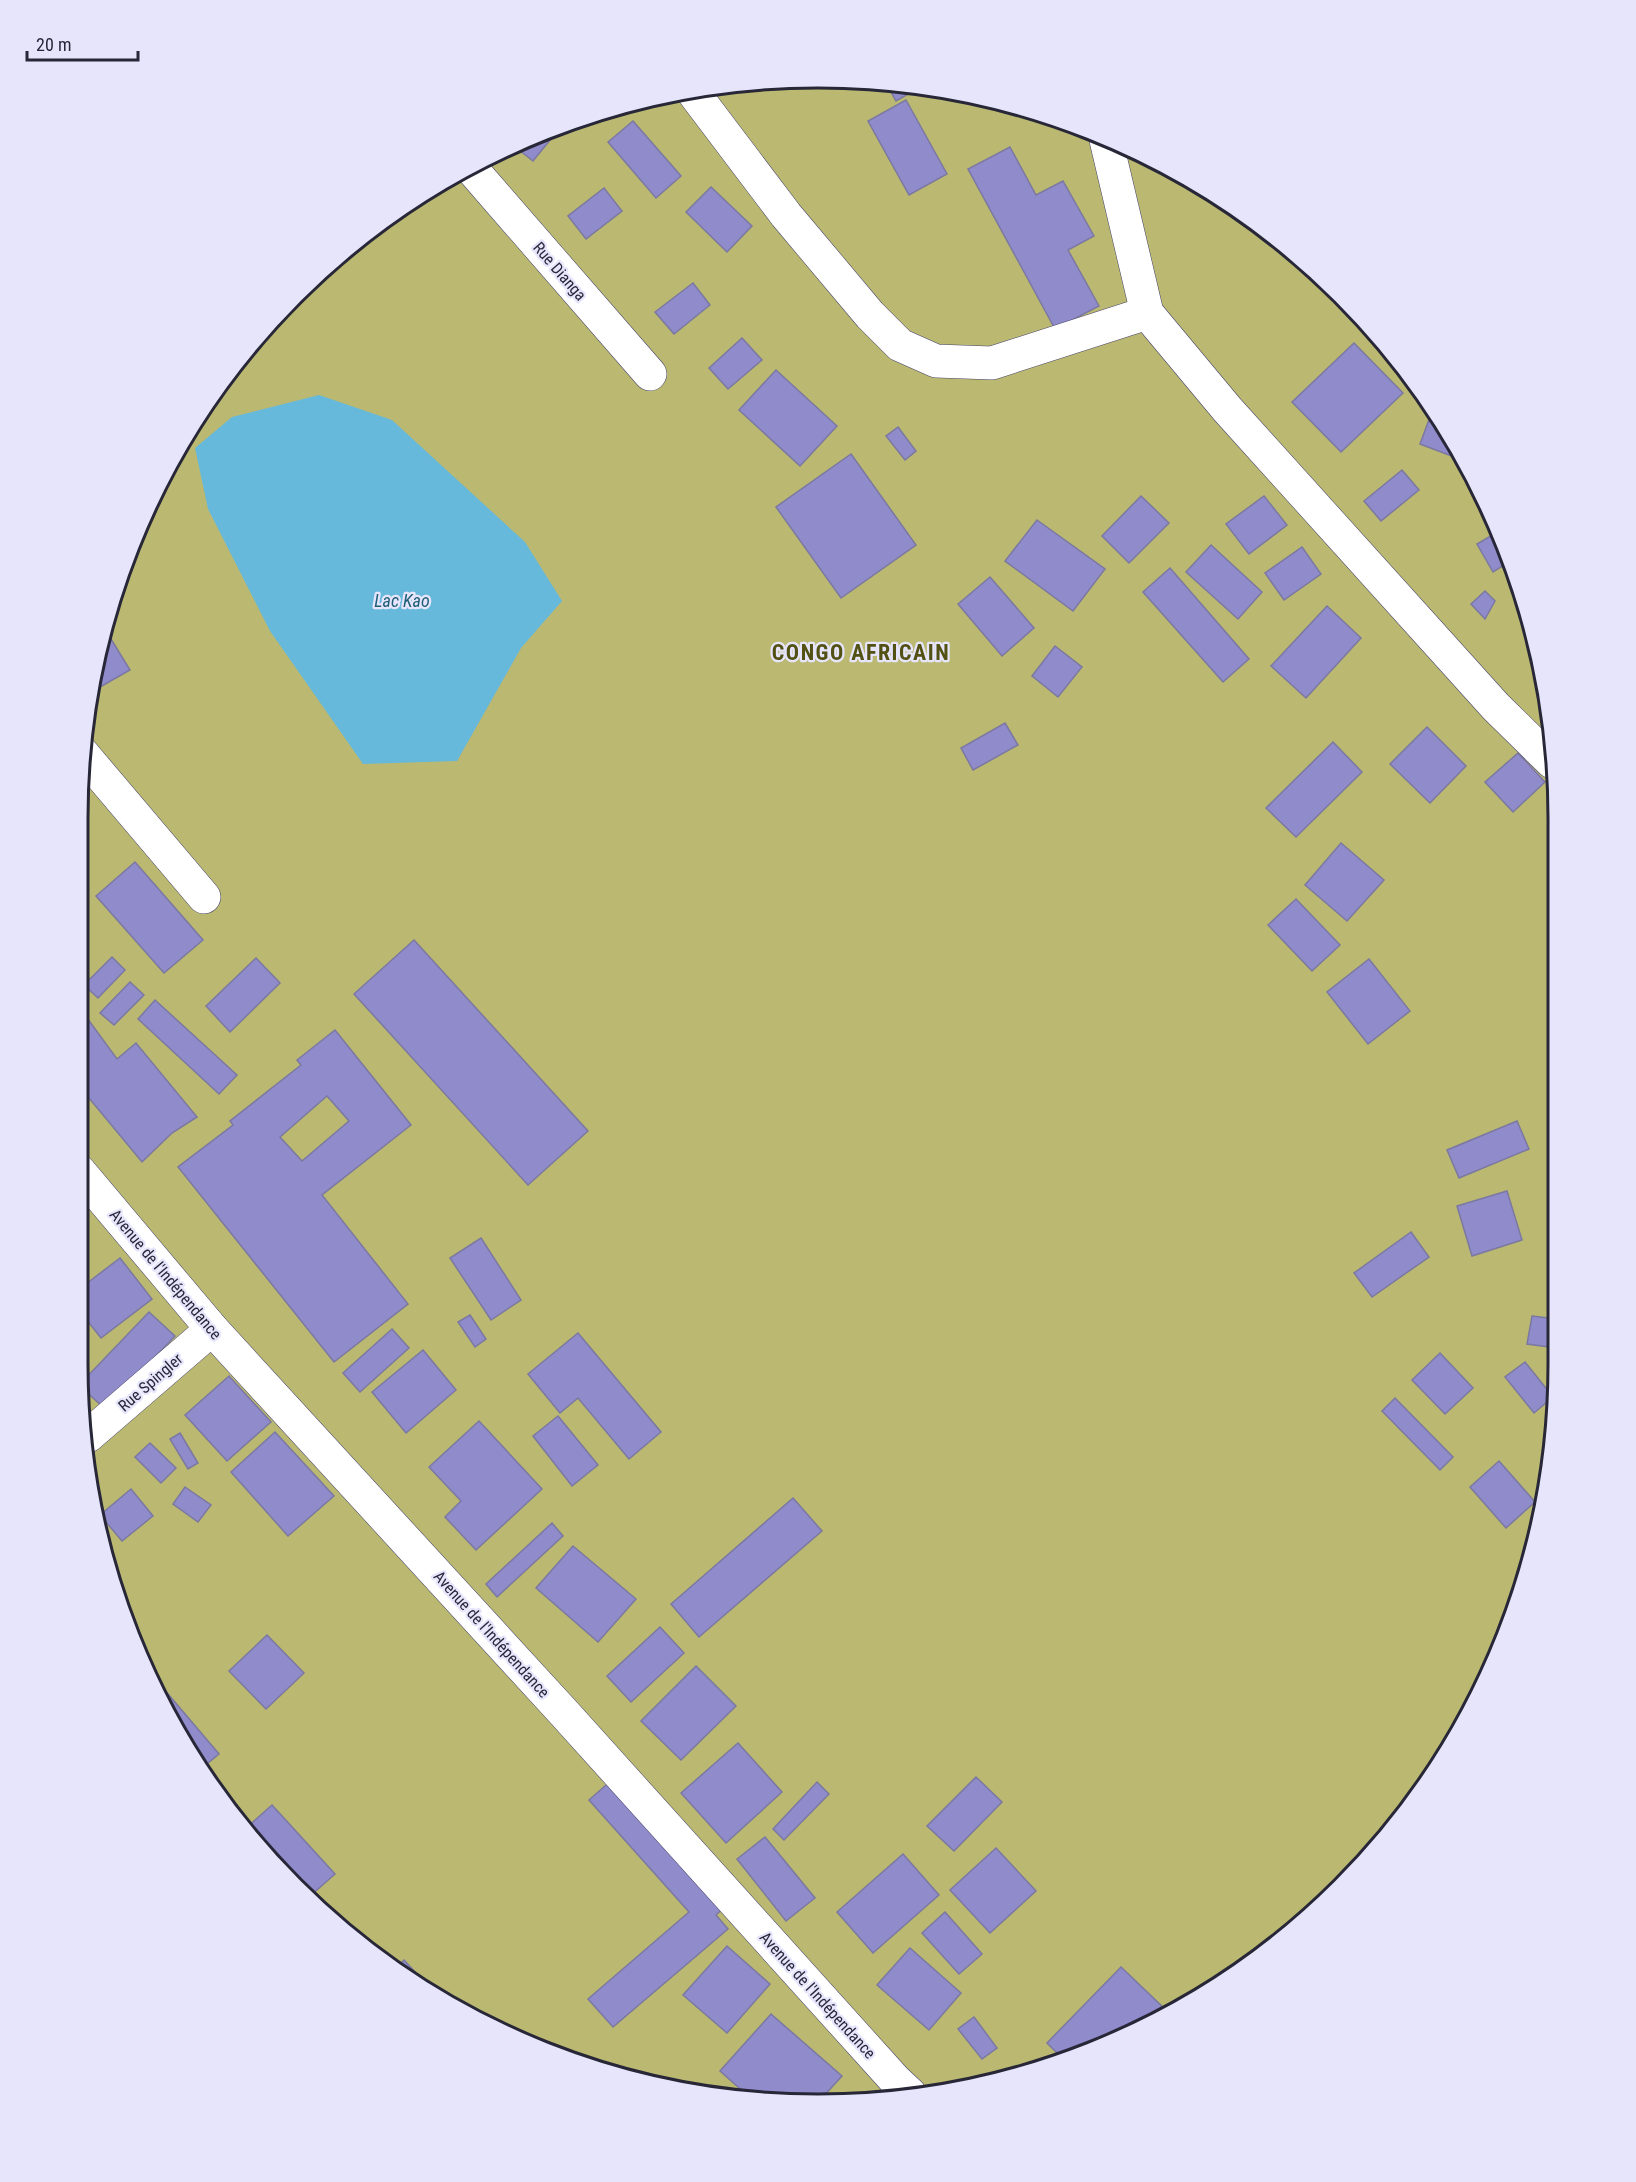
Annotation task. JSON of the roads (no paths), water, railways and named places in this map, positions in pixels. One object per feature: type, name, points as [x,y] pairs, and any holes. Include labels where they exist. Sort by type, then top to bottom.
[{"type":"street","points":[[698,99],[786,215],[870,315],[900,345],[936,361],[992,363],[1147,313]]},
{"type":"street","points":[[1108,149],[1147,313],[1227,409],[1496,707],[1544,754]]},
{"type":"street","name":"Rue Dianga","points":[[476,174],[650,374]]},
{"type":"street","points":[[91,763],[204,897]]},
{"type":"street","name":"Avenue de l'Indépendance","points":[[88,1183],[212,1329],[557,1705],[892,2089]]},
{"type":"street","name":"Rue Spingler","points":[[92,1432],[212,1329]]},
{"type":"water","name":"Lac Kao","points":[[319,395],[392,420],[525,542],[562,601],[521,648],[457,761],[363,764],[270,631],[208,509],[195,448],[232,417]]},
{"type":"district","name":"CONGO AFRICAIN","points":[[861,652]]}]
